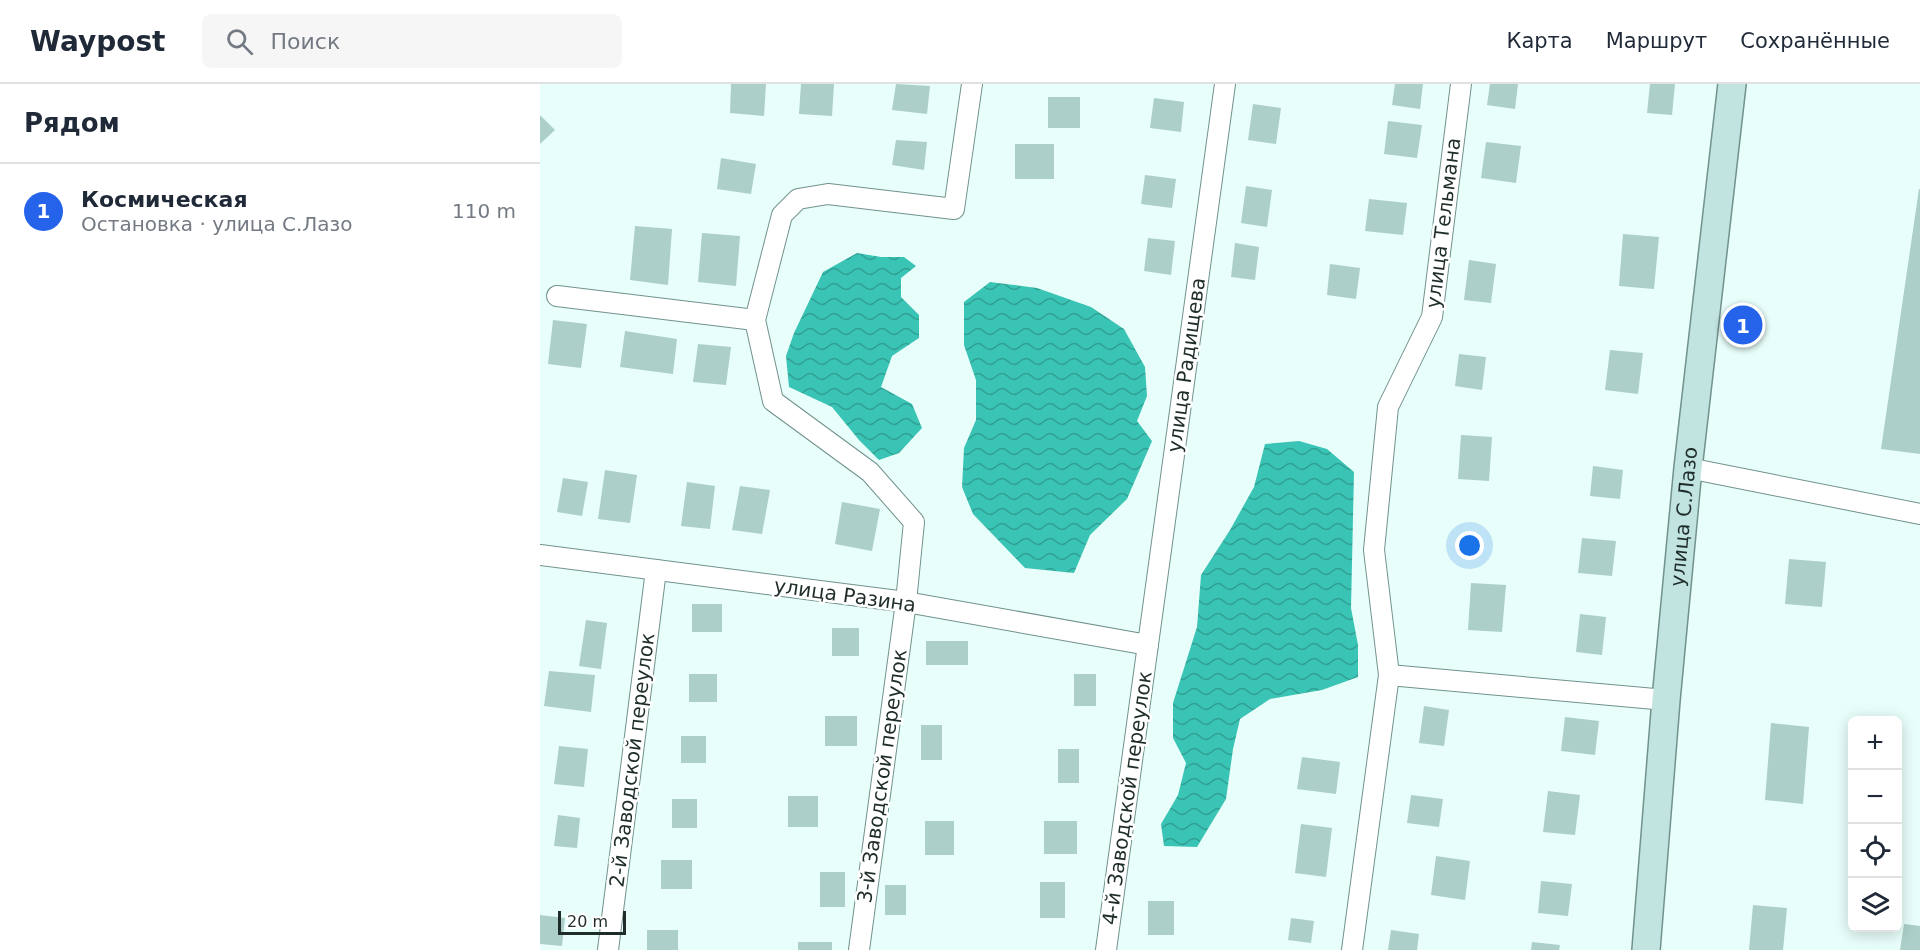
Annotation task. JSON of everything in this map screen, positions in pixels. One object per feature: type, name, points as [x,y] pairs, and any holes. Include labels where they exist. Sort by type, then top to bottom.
[{"type":"street","points":[[557,296],[755,320],[782,215],[798,199],[828,194],[954,209],[972,84]]},
{"type":"street","name":"улица Радищева","points":[[1148,645],[1225,84]]},
{"type":"street","name":"улица Тельмана","points":[[1352,950],[1389,675],[1374,550],[1388,407],[1432,317],[1461,84]]},
{"type":"street","name":"улица С.Лазо","points":[[1646,950],[1688,468],[1732,84]]},
{"type":"street","name":"3-й Заводской переулок","points":[[755,320],[773,401],[870,472],[914,522],[906,602],[859,950]]},
{"type":"street","points":[[1688,468],[1920,514]]},
{"type":"street","name":"улица Разина","points":[[540,555],[906,602],[1148,645]]},
{"type":"street","name":"2-й Заводской переулок","points":[[608,950],[656,570]]},
{"type":"street","name":"4-й Заводской переулок","points":[[1106,950],[1148,645]]},
{"type":"street","points":[[1389,675],[1666,700]]},
{"type":"water","points":[[857,253],[881,257],[904,257],[916,266],[901,278],[901,297],[919,315],[919,338],[892,356],[881,387],[912,404],[922,428],[899,453],[879,460],[832,407],[789,387],[786,356],[794,333],[823,272]]},
{"type":"water","points":[[990,282],[1037,288],[1091,307],[1124,329],[1145,367],[1147,396],[1137,421],[1152,441],[1127,499],[1090,535],[1074,573],[1025,568],[973,514],[962,487],[964,448],[976,420],[976,380],[964,345],[964,302]]},
{"type":"water","points":[[1299,441],[1327,449],[1354,472],[1351,608],[1358,645],[1358,677],[1322,690],[1270,699],[1240,719],[1226,799],[1197,847],[1164,846],[1161,824],[1178,795],[1186,763],[1173,738],[1173,703],[1197,627],[1201,575],[1254,487],[1265,444]]},
{"type":"building","points":[[731,84],[766,84],[764,116],[730,113]]},
{"type":"building","points":[[801,84],[834,84],[832,116],[799,114]]},
{"type":"building","points":[[896,84],[930,86],[927,114],[892,110]]},
{"type":"building","points":[[1395,84],[1423,84],[1420,109],[1392,105]]},
{"type":"building","points":[[1490,84],[1518,84],[1515,109],[1487,105]]},
{"type":"building","points":[[1650,84],[1675,84],[1672,115],[1647,113]]},
{"type":"building","points":[[1048,97],[1080,97],[1080,128],[1048,128]]},
{"type":"building","points":[[1154,98],[1184,102],[1181,132],[1150,128]]},
{"type":"building","points":[[1253,104],[1281,108],[1276,144],[1248,140]]},
{"type":"building","points":[[540,115],[555,130],[540,144]]},
{"type":"building","points":[[1388,121],[1422,125],[1417,158],[1384,154]]},
{"type":"building","points":[[896,140],[927,142],[924,170],[892,165]]},
{"type":"building","points":[[1486,142],[1521,146],[1516,183],[1481,178]]},
{"type":"building","points":[[1015,144],[1054,144],[1054,179],[1015,179]]},
{"type":"building","points":[[721,158],[756,164],[751,194],[717,189]]},
{"type":"building","points":[[1145,175],[1176,179],[1172,208],[1141,204]]},
{"type":"building","points":[[1246,186],[1272,190],[1267,227],[1241,223]]},
{"type":"building","points":[[1920,189],[1920,454],[1881,449]]},
{"type":"building","points":[[1369,199],[1407,203],[1403,235],[1365,231]]},
{"type":"building","points":[[635,226],[672,229],[668,285],[630,280]]},
{"type":"building","points":[[702,233],[740,236],[736,286],[698,282]]},
{"type":"building","points":[[1623,234],[1659,237],[1654,289],[1619,286]]},
{"type":"building","points":[[1148,238],[1175,241],[1171,275],[1144,271]]},
{"type":"building","points":[[1235,243],[1259,247],[1255,280],[1231,277]]},
{"type":"building","points":[[1469,260],[1496,264],[1491,303],[1464,300]]},
{"type":"building","points":[[1330,264],[1360,268],[1356,299],[1327,295]]},
{"type":"building","points":[[553,320],[587,324],[581,368],[548,364]]},
{"type":"building","points":[[625,331],[677,339],[673,374],[620,367]]},
{"type":"building","points":[[698,344],[731,347],[726,385],[693,382]]},
{"type":"building","points":[[1610,350],[1643,353],[1638,394],[1605,390]]},
{"type":"building","points":[[1459,354],[1486,357],[1482,390],[1455,386]]},
{"type":"building","points":[[1461,435],[1492,437],[1489,481],[1458,479]]},
{"type":"building","points":[[1593,466],[1623,470],[1620,499],[1590,496]]},
{"type":"building","points":[[605,470],[637,475],[630,523],[598,519]]},
{"type":"building","points":[[563,478],[588,482],[582,516],[557,512]]},
{"type":"building","points":[[687,482],[715,486],[710,529],[681,526]]},
{"type":"building","points":[[740,486],[770,490],[762,534],[732,530]]},
{"type":"building","points":[[842,502],[880,509],[872,551],[835,544]]},
{"type":"building","points":[[1582,538],[1616,541],[1612,576],[1578,573]]},
{"type":"building","points":[[1789,559],[1826,562],[1822,607],[1785,604]]},
{"type":"building","points":[[1471,583],[1506,585],[1502,632],[1468,630]]},
{"type":"building","points":[[692,604],[722,604],[722,632],[692,632]]},
{"type":"building","points":[[1580,614],[1606,617],[1602,655],[1576,652]]},
{"type":"building","points":[[586,620],[607,623],[601,669],[579,666]]},
{"type":"building","points":[[832,628],[859,628],[859,656],[832,656]]},
{"type":"building","points":[[926,641],[968,641],[968,665],[926,665]]},
{"type":"building","points":[[549,671],[595,675],[591,712],[544,706]]},
{"type":"building","points":[[689,674],[717,674],[717,702],[689,702]]},
{"type":"building","points":[[1074,674],[1096,674],[1096,706],[1074,706]]},
{"type":"building","points":[[1424,706],[1449,710],[1444,746],[1419,743]]},
{"type":"building","points":[[825,716],[857,716],[857,746],[825,746]]},
{"type":"building","points":[[1565,717],[1599,721],[1595,755],[1561,751]]},
{"type":"building","points":[[1771,723],[1809,727],[1803,804],[1765,800]]},
{"type":"building","points":[[921,725],[942,725],[942,760],[921,760]]},
{"type":"building","points":[[681,736],[706,736],[706,763],[681,763]]},
{"type":"building","points":[[559,746],[588,749],[584,787],[554,784]]},
{"type":"building","points":[[1058,749],[1079,749],[1079,783],[1058,783]]},
{"type":"building","points":[[1302,757],[1340,762],[1336,794],[1297,789]]},
{"type":"building","points":[[1548,791],[1580,795],[1575,835],[1543,832]]},
{"type":"building","points":[[1411,795],[1443,799],[1439,827],[1407,823]]},
{"type":"building","points":[[788,796],[818,796],[818,827],[788,827]]},
{"type":"building","points":[[672,799],[697,799],[697,828],[672,828]]},
{"type":"building","points":[[558,815],[580,818],[577,848],[554,846]]},
{"type":"building","points":[[925,821],[954,821],[954,855],[925,855]]},
{"type":"building","points":[[1044,821],[1077,821],[1077,854],[1044,854]]},
{"type":"building","points":[[1301,824],[1332,828],[1326,877],[1295,873]]},
{"type":"building","points":[[1436,856],[1470,861],[1465,900],[1431,895]]},
{"type":"building","points":[[661,860],[692,860],[692,889],[661,889]]},
{"type":"building","points":[[820,872],[845,872],[845,907],[820,907]]},
{"type":"building","points":[[1541,881],[1572,884],[1568,916],[1538,913]]},
{"type":"building","points":[[1040,882],[1065,882],[1065,918],[1040,918]]},
{"type":"building","points":[[885,885],[906,885],[906,915],[885,915]]},
{"type":"building","points":[[1148,901],[1174,901],[1174,935],[1148,935]]},
{"type":"building","points":[[1753,905],[1787,908],[1783,950],[1749,950]]},
{"type":"building","points":[[540,915],[565,918],[562,946],[540,944]]},
{"type":"building","points":[[1291,918],[1314,921],[1311,943],[1288,940]]},
{"type":"building","points":[[1904,924],[1920,926],[1920,950],[1900,950]]},
{"type":"building","points":[[647,930],[678,930],[678,950],[647,950]]},
{"type":"building","points":[[1391,930],[1419,934],[1417,950],[1388,950]]},
{"type":"building","points":[[798,942],[832,942],[832,950],[798,950]]},
{"type":"building","points":[[1532,942],[1560,945],[1559,950],[1531,950]]},
{"type":"place","name":"Космическая","points":[[1743,325]]}]
